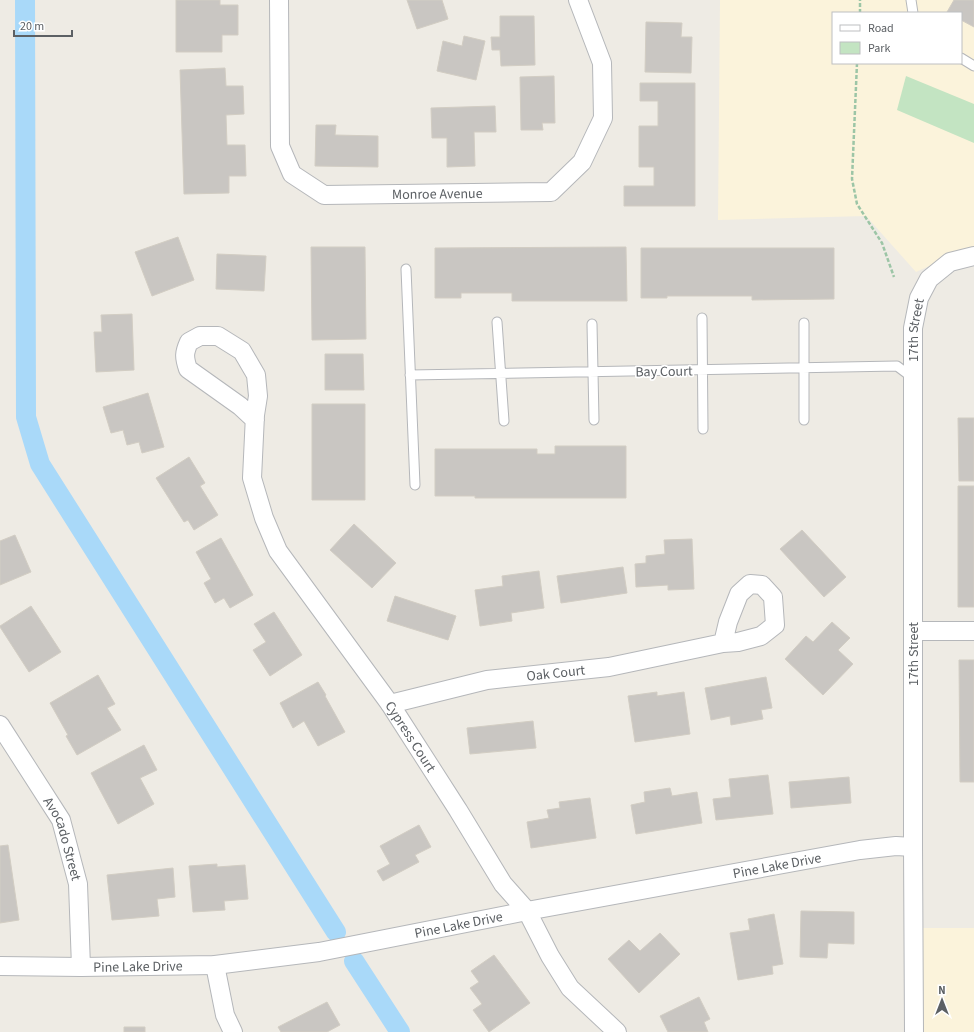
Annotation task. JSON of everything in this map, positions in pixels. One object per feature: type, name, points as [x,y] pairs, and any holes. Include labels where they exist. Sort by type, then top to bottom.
[{"type":"street","name":"Monroe Avenue","points":[[279,0],[280,146],[292,174],[324,195],[551,192],[582,162],[603,118],[602,63],[578,0]]},
{"type":"street","name":"17th Street","points":[[914,1032],[913,328],[920,298],[929,278],[950,262],[974,256]]},
{"type":"street","name":"Cypress Court","points":[[255,420],[240,406],[188,369],[185,359],[189,342],[200,336],[218,336],[242,351],[256,375],[258,396],[255,420],[252,478],[264,518],[278,551],[390,704],[458,810],[503,884],[527,911],[550,956],[570,988],[617,1032]]},
{"type":"street","points":[[913,631],[974,631]]},
{"type":"street","name":"Oak Court","points":[[390,704],[487,680],[609,667],[723,643]]},
{"type":"street","name":"Avocado Street","points":[[0,725],[61,820],[78,884],[81,967]]},
{"type":"street","name":"Pine Lake Drive","points":[[0,966],[81,967],[215,965],[319,952],[527,911],[860,850],[896,846],[913,847]]},
{"type":"street","points":[[215,965],[225,1015],[233,1032]]},
{"type":"lane","points":[[911,0],[912,12]]},
{"type":"lane","points":[[962,59],[974,66]]},
{"type":"lane","points":[[406,269],[415,485]]},
{"type":"lane","points":[[702,318],[703,429]]},
{"type":"lane","points":[[497,322],[504,421]]},
{"type":"lane","points":[[804,323],[804,420]]},
{"type":"lane","points":[[592,324],[594,420]]},
{"type":"lane","name":"Bay Court","points":[[410,376],[897,366],[913,378]]},
{"type":"path","points":[[860,0],[860,12]]},
{"type":"path","points":[[857,64],[852,179],[857,204],[882,243],[894,277]]},
{"type":"shaded area","points":[[720,0],[974,0],[974,251],[962,251],[916,272],[866,216],[718,220]]},
{"type":"shaded area","points":[[918,928],[974,928],[974,1032],[918,1032]]},
{"type":"green space","points":[[906,76],[974,104],[974,143],[897,110]]},
{"type":"building","points":[[176,0],[220,0],[220,5],[238,5],[238,35],[222,35],[222,52],[176,52]]},
{"type":"building","points":[[407,0],[442,0],[448,19],[417,29]]},
{"type":"building","points":[[954,0],[974,0],[974,27],[962,21],[962,12],[947,12]]},
{"type":"building","points":[[500,16],[534,16],[535,65],[501,66],[500,50],[492,50],[491,37],[500,37]]},
{"type":"building","points":[[646,22],[682,23],[681,37],[692,37],[691,73],[645,72]]},
{"type":"building","points":[[464,36],[485,41],[476,80],[437,71],[443,41],[462,46]]},
{"type":"building","points":[[225,68],[226,86],[243,86],[244,114],[226,115],[227,145],[245,145],[246,176],[229,176],[229,193],[184,194],[180,70]]},
{"type":"building","points":[[554,76],[555,123],[542,123],[543,130],[521,130],[520,77]]},
{"type":"building","points":[[640,83],[695,83],[695,206],[624,206],[624,186],[654,186],[654,167],[639,167],[639,126],[658,126],[658,101],[640,101]]},
{"type":"building","points":[[495,106],[496,132],[474,132],[475,166],[447,167],[447,138],[432,138],[431,108]]},
{"type":"building","points":[[316,125],[336,125],[335,135],[378,136],[378,167],[315,166]]},
{"type":"building","points":[[178,237],[194,280],[152,296],[135,252]]},
{"type":"building","points":[[311,247],[365,247],[366,339],[312,340]]},
{"type":"building","points":[[626,247],[627,301],[512,301],[512,293],[461,293],[461,298],[435,298],[435,248]]},
{"type":"building","points":[[641,248],[834,248],[834,299],[752,300],[752,296],[667,296],[667,298],[641,298]]},
{"type":"building","points":[[217,254],[266,256],[264,291],[216,289]]},
{"type":"building","points":[[132,314],[134,370],[96,372],[94,332],[102,332],[101,315]]},
{"type":"building","points":[[325,354],[363,354],[364,390],[325,390]]},
{"type":"building","points":[[148,393],[164,447],[142,453],[139,442],[127,445],[123,430],[111,433],[103,407]]},
{"type":"building","points":[[312,404],[365,404],[365,500],[312,500]]},
{"type":"building","points":[[958,418],[974,418],[974,481],[959,481]]},
{"type":"building","points":[[555,446],[626,446],[626,498],[475,498],[475,496],[435,496],[435,449],[537,449],[537,454],[555,454]]},
{"type":"building","points":[[189,457],[205,483],[200,486],[218,515],[194,530],[188,520],[184,522],[156,478]]},
{"type":"building","points":[[958,486],[974,486],[974,607],[958,607]]},
{"type":"building","points":[[354,524],[396,563],[372,588],[330,550]]},
{"type":"building","points":[[802,530],[846,577],[824,597],[780,549]]},
{"type":"building","points":[[15,535],[31,572],[0,585],[0,541]]},
{"type":"building","points":[[221,538],[253,595],[230,608],[224,598],[215,603],[204,583],[211,579],[196,552]]},
{"type":"building","points":[[692,539],[694,589],[668,590],[668,585],[636,587],[635,564],[646,563],[646,556],[665,554],[664,540]]},
{"type":"building","points":[[623,567],[627,593],[561,603],[557,576]]},
{"type":"building","points":[[539,571],[544,608],[511,613],[512,621],[480,626],[475,590],[503,586],[502,576]]},
{"type":"building","points":[[395,596],[456,616],[448,640],[387,621]]},
{"type":"building","points":[[31,606],[61,652],[29,672],[0,626]]},
{"type":"building","points":[[274,612],[302,655],[270,676],[253,650],[266,642],[254,624]]},
{"type":"building","points":[[832,622],[850,638],[838,650],[853,664],[823,695],[785,659],[806,636],[813,642]]},
{"type":"building","points":[[959,660],[974,660],[974,782],[960,782]]},
{"type":"building","points":[[98,675],[115,704],[107,708],[121,730],[77,755],[66,736],[68,735],[50,703]]},
{"type":"building","points":[[766,677],[772,708],[761,710],[763,719],[731,725],[730,716],[711,720],[705,688]]},
{"type":"building","points":[[318,682],[345,732],[318,746],[304,721],[293,728],[280,703]]},
{"type":"building","points":[[657,692],[657,696],[684,692],[690,734],[635,742],[628,696]]},
{"type":"building","points":[[533,721],[536,748],[470,754],[467,728]]},
{"type":"building","points":[[144,745],[157,770],[140,778],[154,804],[118,824],[91,773]]},
{"type":"building","points":[[768,775],[773,814],[716,820],[713,799],[731,797],[729,779]]},
{"type":"building","points":[[849,777],[851,803],[791,808],[789,782]]},
{"type":"building","points":[[670,788],[672,796],[697,792],[702,823],[636,834],[631,805],[645,802],[644,792]]},
{"type":"building","points":[[590,798],[596,838],[531,848],[527,822],[549,818],[547,810],[560,808],[559,802]]},
{"type":"building","points":[[419,825],[431,847],[415,855],[419,862],[383,881],[377,871],[390,864],[380,846]]},
{"type":"building","points":[[8,845],[19,920],[0,923],[0,846]]},
{"type":"building","points":[[217,864],[217,867],[245,865],[248,899],[224,901],[225,910],[193,912],[189,866]]},
{"type":"building","points":[[173,868],[175,897],[157,899],[159,916],[112,920],[107,875]]},
{"type":"building","points":[[801,911],[854,912],[854,944],[828,943],[827,958],[800,957]]},
{"type":"building","points":[[774,914],[783,964],[772,966],[773,974],[738,980],[730,933],[750,930],[748,919]]},
{"type":"building","points":[[660,933],[680,954],[639,993],[608,959],[629,940],[640,951]]},
{"type":"building","points":[[494,955],[530,1003],[489,1032],[473,1010],[482,1004],[470,988],[479,982],[471,971]]},
{"type":"building","points":[[699,997],[710,1019],[704,1022],[708,1032],[668,1032],[660,1016]]},
{"type":"building","points":[[327,1002],[340,1025],[327,1032],[281,1032],[278,1027]]},
{"type":"building","points":[[124,1027],[145,1027],[145,1032],[124,1032]]},
{"type":"waterway","points":[[25,0],[26,417],[40,464],[336,932]]},
{"type":"waterway","points":[[354,961],[400,1032]]}]
